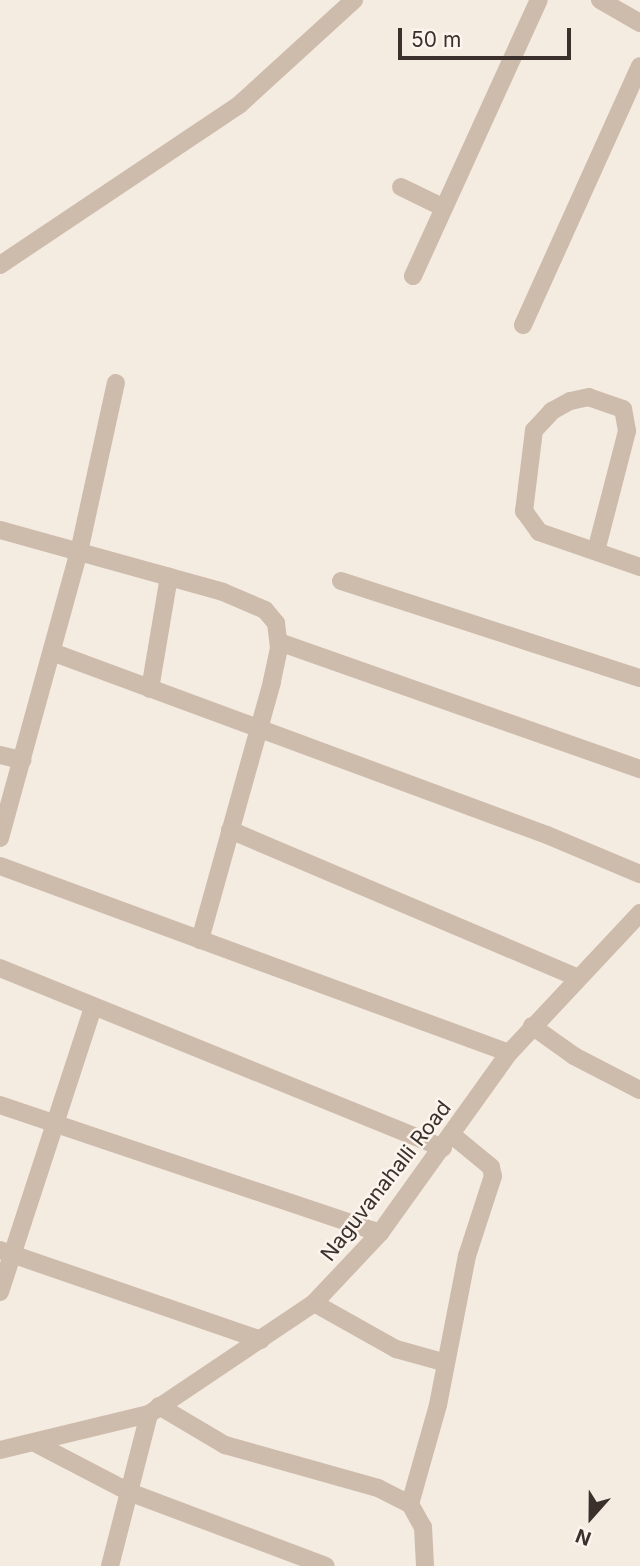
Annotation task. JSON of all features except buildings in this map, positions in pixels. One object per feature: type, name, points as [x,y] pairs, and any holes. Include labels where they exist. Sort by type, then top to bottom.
[{"type":"street","points":[[0,265],[239,105],[354,0]]},
{"type":"street","points":[[413,276],[442,207],[539,0]]},
{"type":"street","points":[[600,0],[640,23]]},
{"type":"street","points":[[523,325],[640,66]]},
{"type":"street","points":[[401,187],[442,207]]},
{"type":"street","points":[[0,838],[79,552],[116,383]]},
{"type":"street","points":[[596,551],[627,430],[623,409],[589,397],[561,406],[534,430],[524,511],[539,532],[640,567]]},
{"type":"street","points":[[0,530],[169,577],[265,610],[276,623],[279,642],[259,731],[230,830],[222,873],[200,940]]},
{"type":"street","points":[[150,689],[169,577]]},
{"type":"street","points":[[341,581],[640,678]]},
{"type":"street","points":[[279,642],[640,769]]},
{"type":"street","points":[[52,652],[259,731],[547,835],[640,874]]},
{"type":"street","points":[[0,755],[22,760]]},
{"type":"street","points":[[230,830],[576,977]]},
{"type":"street","points":[[0,866],[509,1054]]},
{"type":"street","name":"Naguvanahalli Road","points":[[0,1450],[154,1410],[314,1303],[380,1233],[509,1054],[576,977],[640,913]]},
{"type":"street","points":[[0,968],[93,1007],[447,1141],[491,1167],[493,1176],[467,1256],[443,1362],[438,1405],[410,1504]]},
{"type":"street","points":[[0,1292],[6,1252],[55,1125],[93,1007]]},
{"type":"street","points":[[533,1026],[574,1056],[640,1090]]},
{"type":"street","points":[[0,1105],[380,1233]]},
{"type":"street","points":[[6,1252],[261,1340]]},
{"type":"street","points":[[314,1303],[396,1349],[443,1362]]},
{"type":"street","points":[[110,1566],[154,1410],[225,1445],[378,1488],[410,1504],[423,1527],[425,1566]]},
{"type":"street","points":[[35,1443],[129,1492],[326,1566]]}]
